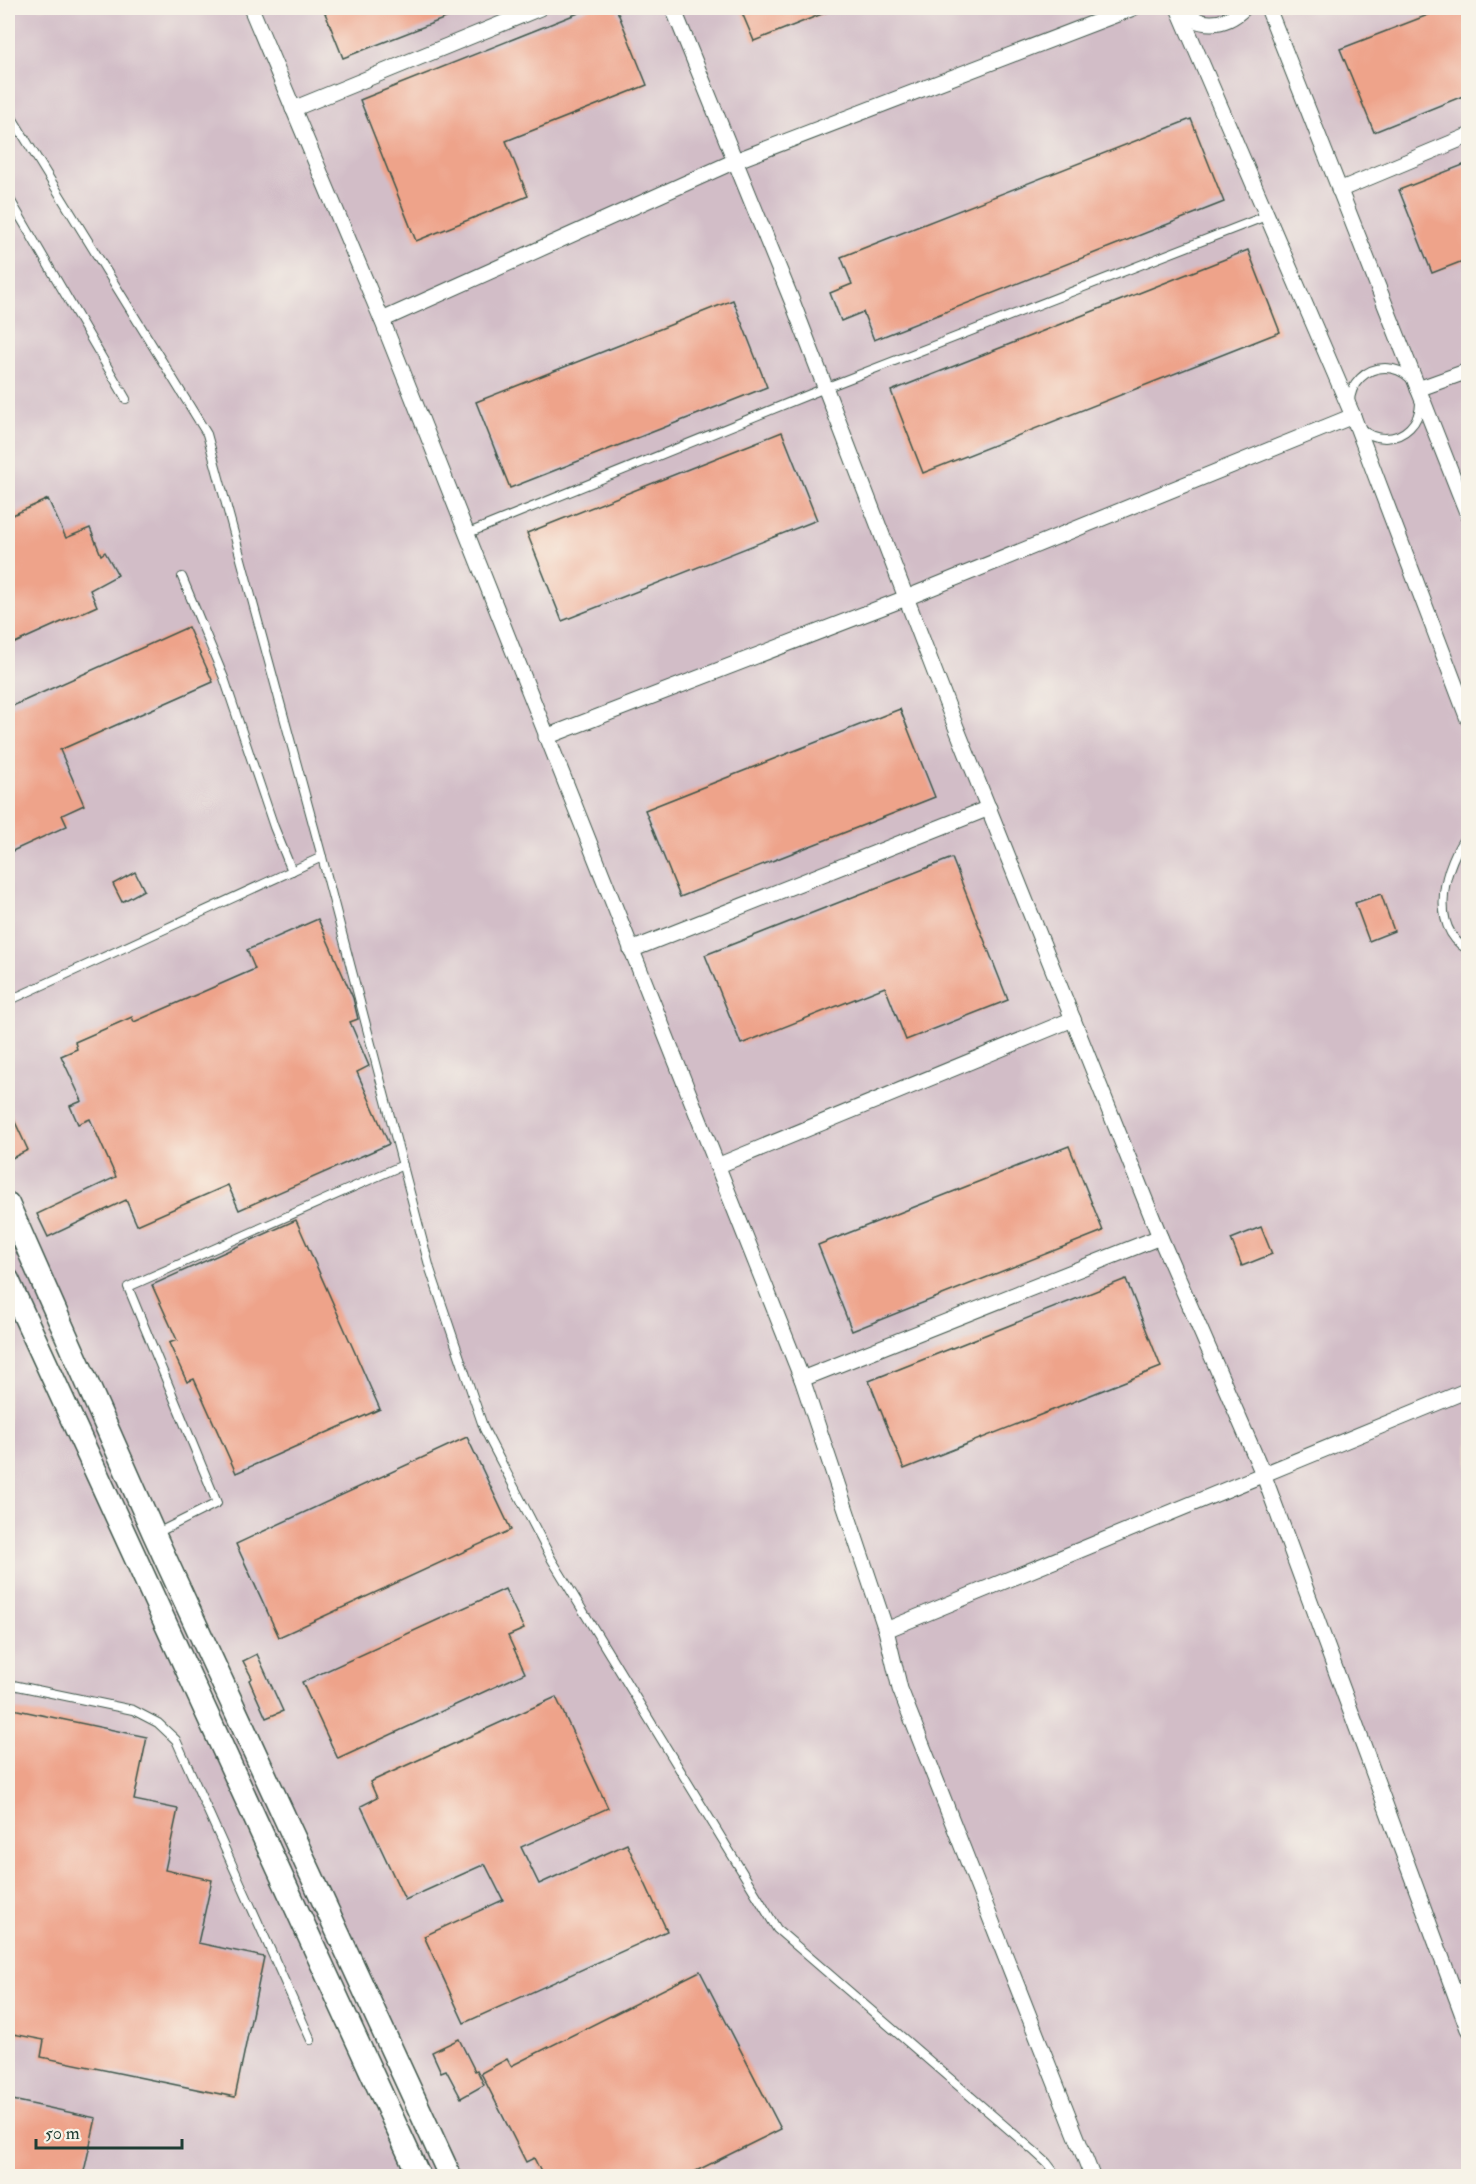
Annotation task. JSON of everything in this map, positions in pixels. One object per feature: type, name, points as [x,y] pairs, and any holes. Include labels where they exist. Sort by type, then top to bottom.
[{"type":"street","points":[[251,8],[382,320],[802,1379],[886,1630],[900,1689],[1092,2176]]},
{"type":"street","points":[[293,110],[540,8]]},
{"type":"street","points":[[673,8],[1160,1237],[1264,1476],[1468,2029]]},
{"type":"street","points":[[382,320],[735,161],[1133,8]]},
{"type":"street","points":[[1179,8],[1196,21],[1209,24],[1233,18],[1244,8]]},
{"type":"street","points":[[1179,8],[1353,416],[1468,719]]},
{"type":"street","points":[[1268,8],[1468,515]]},
{"type":"street","points":[[1340,190],[1468,136]]},
{"type":"street","points":[[1418,389],[1468,371]]},
{"type":"street","points":[[546,736],[906,598],[1353,416]]},
{"type":"street","points":[[631,951],[989,808]]},
{"type":"street","points":[[717,1166],[1073,1019]]},
{"type":"street","points":[[8,1204],[154,1534],[450,2176]]},
{"type":"street","points":[[802,1379],[1160,1237]]},
{"type":"street","points":[[8,1280],[419,2176]]},
{"type":"street","points":[[886,1630],[1468,1390]]},
{"type":"street","points":[[129,1545],[154,1534]]},
{"type":"lane","points":[[8,111],[207,434],[322,857],[430,1269],[484,1429],[552,1560],[777,1929],[1035,2152],[1057,2176]]},
{"type":"lane","points":[[8,196],[126,399]]},
{"type":"lane","points":[[466,534],[825,388],[1266,216]]},
{"type":"lane","points":[[1383,368],[1404,373],[1418,389],[1421,400],[1420,411],[1408,430],[1399,435],[1388,438],[1367,433],[1358,426],[1353,416],[1350,405],[1355,385],[1362,376],[1372,370],[1383,368]]},
{"type":"lane","points":[[182,577],[224,678],[274,827],[292,871]]},
{"type":"lane","points":[[1468,833],[1460,845],[1445,880],[1444,900],[1446,920],[1457,944],[1468,950]]},
{"type":"lane","points":[[9,997],[322,857]]},
{"type":"lane","points":[[154,1534],[218,1503],[128,1287],[403,1165]]},
{"type":"lane","points":[[8,1684],[133,1710],[158,1723],[176,1740],[311,2040]]},
{"type":"shaded area","points":[[8,8],[1468,8],[1468,2176],[8,2176]]},
{"type":"building","points":[[323,8],[469,8],[469,9],[343,58]]},
{"type":"building","points":[[591,8],[616,8],[647,85],[506,141],[528,196],[416,241],[360,100]]},
{"type":"building","points":[[740,8],[837,8],[754,41]]},
{"type":"building","points":[[1446,8],[1468,8],[1468,94],[1374,132],[1340,49]]},
{"type":"building","points":[[1191,119],[1224,202],[874,340],[863,312],[841,321],[830,293],[852,284],[841,257]]},
{"type":"building","points":[[1468,163],[1468,259],[1432,273],[1399,190]]},
{"type":"building","points":[[1248,250],[1280,332],[923,473],[891,391]]},
{"type":"building","points":[[733,300],[767,387],[510,488],[476,402]]},
{"type":"building","points":[[782,432],[817,520],[562,621],[527,533]]},
{"type":"building","points":[[48,499],[66,538],[90,528],[101,555],[105,552],[118,575],[90,590],[97,606],[8,646],[8,517]]},
{"type":"building","points":[[188,627],[213,682],[60,750],[84,805],[62,815],[67,826],[8,853],[8,708]]},
{"type":"building","points":[[900,709],[935,797],[680,897],[645,810]]},
{"type":"building","points":[[952,858],[1008,1000],[906,1040],[885,987],[741,1044],[705,955]]},
{"type":"building","points":[[135,872],[144,890],[122,902],[113,884]]},
{"type":"building","points":[[1381,894],[1394,931],[1369,941],[1355,903]]},
{"type":"building","points":[[318,919],[353,998],[358,1019],[350,1022],[369,1066],[357,1072],[389,1144],[239,1210],[228,1185],[137,1225],[126,1200],[48,1237],[37,1214],[116,1177],[90,1119],[78,1124],[70,1106],[82,1101],[61,1056],[77,1049],[75,1042],[132,1017],[134,1022],[255,969],[247,950]]},
{"type":"building","points":[[8,1107],[28,1150],[8,1160]]},
{"type":"building","points":[[1069,1146],[1103,1231],[852,1331],[818,1245]]},
{"type":"building","points":[[296,1220],[380,1409],[236,1473],[194,1379],[187,1382],[169,1343],[177,1340],[152,1285]]},
{"type":"building","points":[[1261,1227],[1272,1254],[1242,1266],[1231,1239]]},
{"type":"building","points":[[1126,1279],[1161,1367],[904,1469],[869,1381]]},
{"type":"building","points":[[467,1437],[511,1530],[279,1637],[236,1544]]},
{"type":"building","points":[[505,1589],[524,1629],[508,1636],[525,1673],[338,1759],[302,1682]]},
{"type":"building","points":[[257,1654],[283,1711],[266,1718],[249,1680],[252,1678],[243,1661]]},
{"type":"building","points":[[556,1697],[608,1808],[521,1847],[539,1884],[627,1844],[667,1931],[464,2023],[424,1936],[503,1900],[485,1864],[405,1900],[361,1806],[377,1798],[370,1782]]},
{"type":"building","points":[[8,1708],[147,1737],[134,1800],[178,1809],[165,1870],[212,1880],[198,1943],[264,1957],[235,2097],[41,2057],[44,2040],[8,2033]]},
{"type":"building","points":[[700,1971],[781,2129],[686,2176],[543,2176],[534,2158],[526,2162],[481,2073],[507,2059],[511,2066]]},
{"type":"building","points":[[459,2039],[484,2085],[461,2098],[446,2070],[441,2072],[432,2052]]},
{"type":"building","points":[[8,2099],[96,2118],[83,2176],[8,2176]]}]
